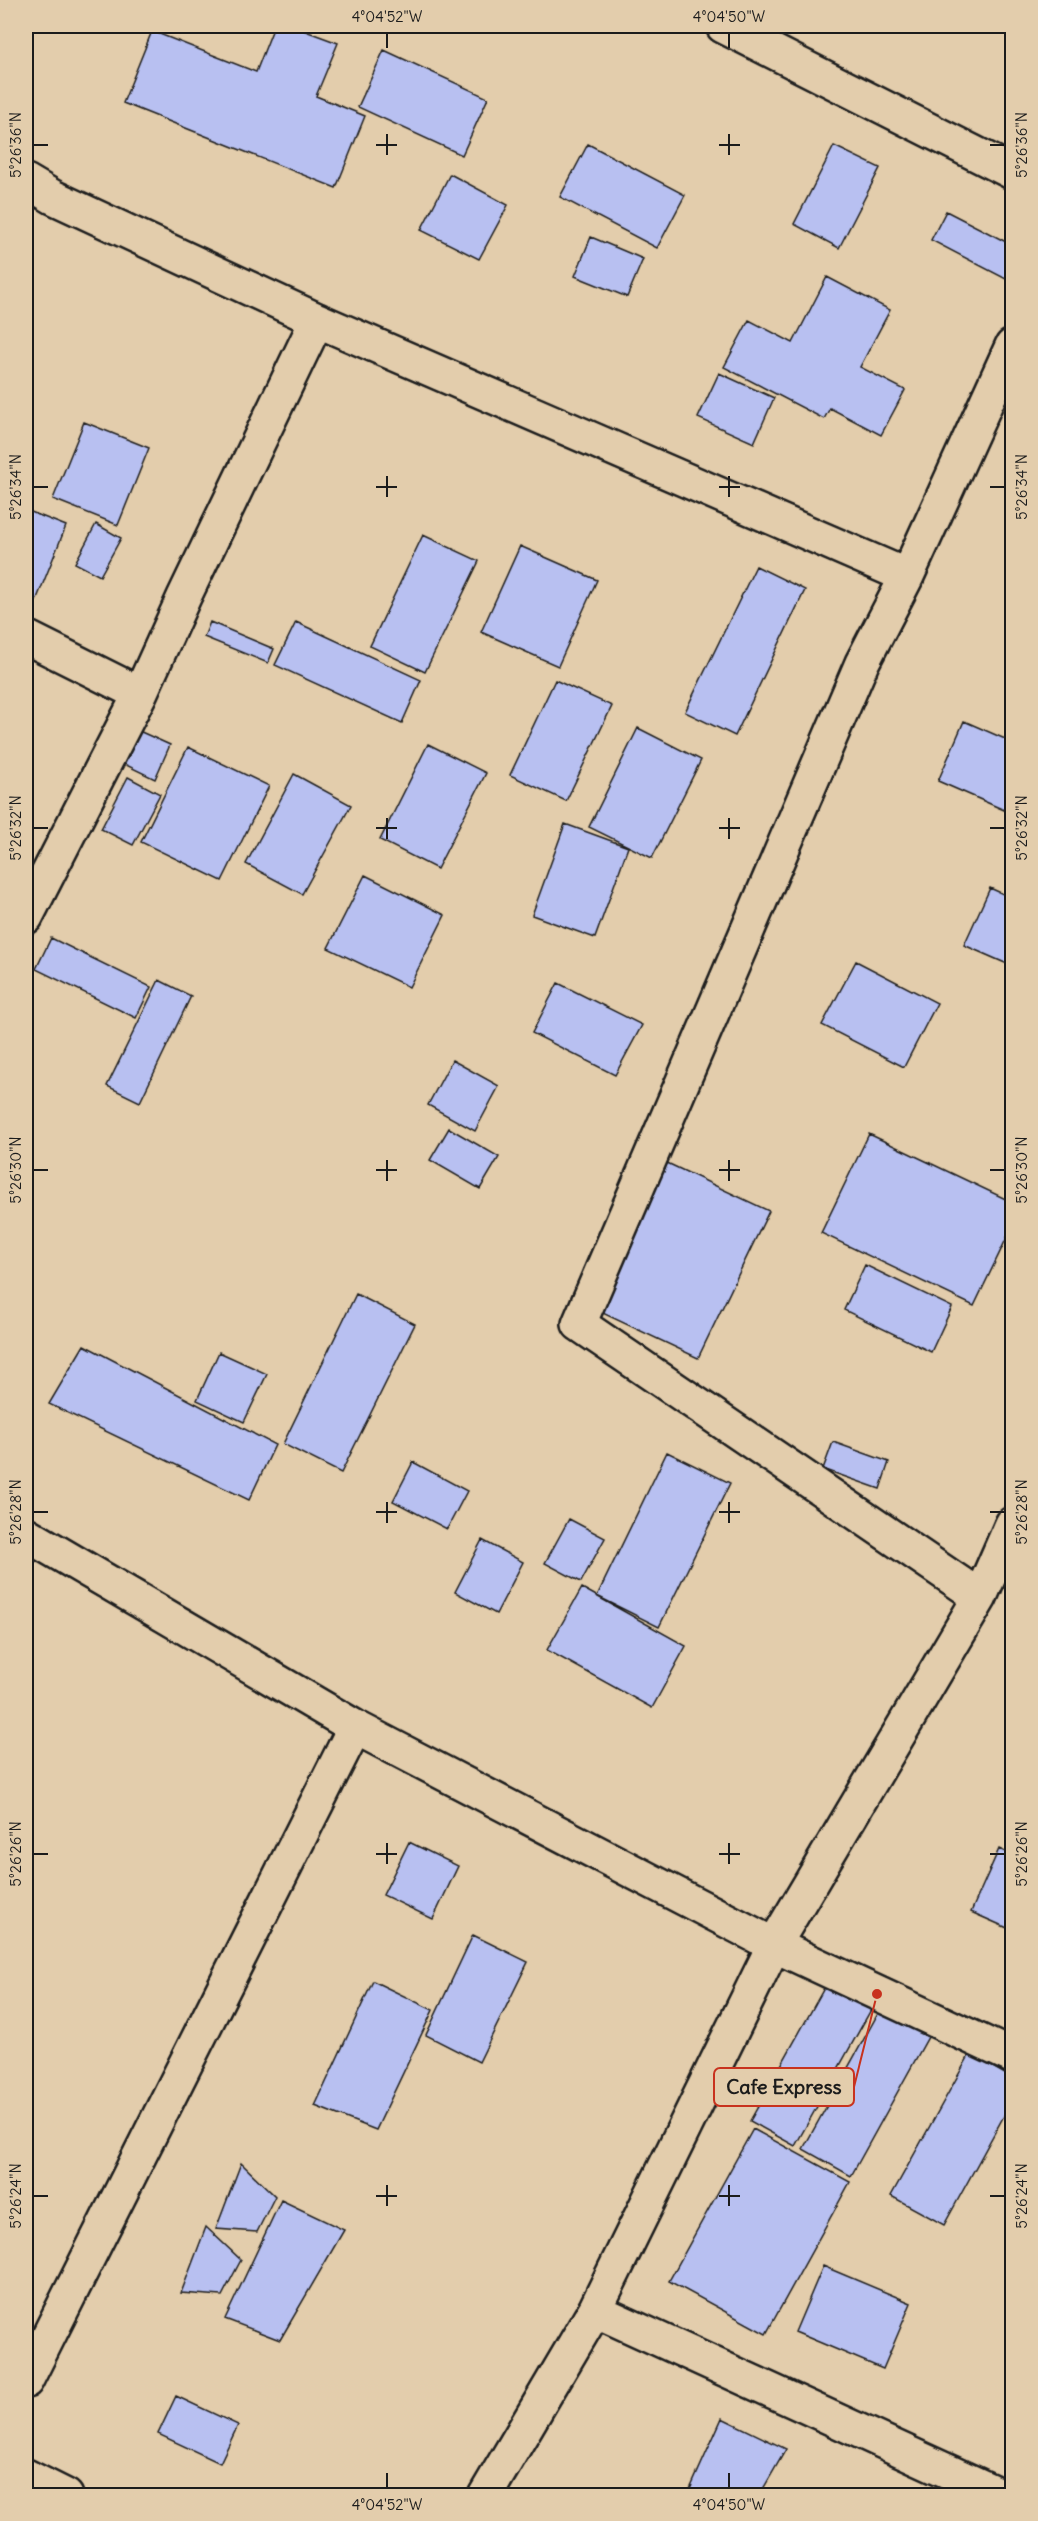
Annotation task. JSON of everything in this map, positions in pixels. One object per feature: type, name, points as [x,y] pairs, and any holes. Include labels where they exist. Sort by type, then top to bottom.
[{"type":"street","points":[[734,28],[1012,172]]},
{"type":"street","points":[[26,181],[53,197],[317,320],[907,576]]},
{"type":"street","points":[[26,917],[140,694],[317,320]]},
{"type":"street","points":[[980,1597],[579,1324],[862,663],[907,576],[1012,346]]},
{"type":"street","points":[[26,637],[140,694]]},
{"type":"street","points":[[485,2496],[595,2310],[774,1945],[980,1597],[1012,1524]]},
{"type":"street","points":[[26,1534],[356,1727],[774,1945],[1012,2056]]},
{"type":"street","points":[[26,2381],[356,1727]]},
{"type":"street","points":[[595,2310],[1002,2496]]},
{"type":"street","points":[[26,2475],[66,2496]]},
{"type":"building","points":[[274,26],[292,26],[338,43],[316,96],[365,116],[336,188],[123,103],[152,31],[256,72]]},
{"type":"building","points":[[384,50],[488,98],[462,155],[358,107]]},
{"type":"building","points":[[588,144],[685,195],[657,248],[560,197]]},
{"type":"building","points":[[834,146],[880,168],[839,248],[794,224]]},
{"type":"building","points":[[450,174],[508,205],[479,259],[421,230]]},
{"type":"building","points":[[946,211],[1012,245],[1012,271],[1008,280],[931,240]]},
{"type":"building","points":[[591,237],[643,259],[627,297],[575,276]]},
{"type":"building","points":[[827,277],[890,310],[860,367],[905,390],[881,435],[830,408],[824,419],[724,367],[749,320],[793,343]]},
{"type":"building","points":[[719,373],[774,398],[754,443],[698,418]]},
{"type":"building","points":[[84,422],[149,448],[118,525],[53,499]]},
{"type":"building","points":[[26,510],[66,526],[36,601],[26,597]]},
{"type":"building","points":[[96,524],[121,538],[100,576],[75,563]]},
{"type":"building","points":[[423,535],[479,561],[425,672],[370,646]]},
{"type":"building","points":[[520,546],[597,580],[558,666],[481,632]]},
{"type":"building","points":[[756,566],[805,590],[735,736],[685,712]]},
{"type":"building","points":[[210,622],[274,649],[268,663],[204,637]]},
{"type":"building","points":[[296,622],[421,680],[402,723],[275,665]]},
{"type":"building","points":[[555,680],[612,706],[566,801],[510,775]]},
{"type":"building","points":[[964,721],[1012,742],[1011,813],[938,781]]},
{"type":"building","points":[[638,728],[701,760],[652,858],[589,827]]},
{"type":"building","points":[[139,731],[170,745],[155,779],[124,764]]},
{"type":"building","points":[[428,744],[486,773],[437,869],[380,840]]},
{"type":"building","points":[[188,747],[269,786],[222,881],[141,842]]},
{"type":"building","points":[[294,774],[351,805],[302,894],[246,864]]},
{"type":"building","points":[[128,777],[160,794],[133,845],[101,829]]},
{"type":"building","points":[[565,824],[628,847],[595,938],[532,915]]},
{"type":"building","points":[[365,875],[445,915],[409,987],[328,948]]},
{"type":"building","points":[[990,888],[1012,898],[1012,966],[964,945]]},
{"type":"building","points":[[51,938],[151,987],[136,1018],[36,969]]},
{"type":"building","points":[[856,961],[937,1003],[904,1067],[822,1025]]},
{"type":"building","points":[[159,980],[191,996],[140,1102],[107,1086]]},
{"type":"building","points":[[558,983],[642,1025],[615,1075],[532,1033]]},
{"type":"building","points":[[452,1060],[499,1086],[475,1131],[428,1105]]},
{"type":"building","points":[[449,1128],[499,1157],[480,1189],[430,1160]]},
{"type":"building","points":[[869,1134],[1012,1202],[1012,1227],[974,1306],[821,1233]]},
{"type":"building","points":[[663,1161],[769,1211],[698,1358],[592,1308]]},
{"type":"building","points":[[865,1265],[952,1307],[931,1352],[844,1310]]},
{"type":"building","points":[[356,1294],[415,1324],[341,1473],[283,1444]]},
{"type":"building","points":[[84,1345],[275,1445],[249,1500],[49,1404]]},
{"type":"building","points":[[219,1352],[267,1374],[244,1422],[197,1400]]},
{"type":"building","points":[[833,1442],[889,1462],[880,1489],[823,1469]]},
{"type":"building","points":[[667,1452],[730,1483],[659,1627],[597,1596]]},
{"type":"building","points":[[413,1462],[467,1491],[447,1529],[393,1501]]},
{"type":"building","points":[[569,1519],[605,1538],[581,1582],[545,1563]]},
{"type":"building","points":[[482,1540],[523,1562],[496,1614],[455,1592]]},
{"type":"building","points":[[582,1588],[686,1646],[652,1708],[547,1650]]},
{"type":"building","points":[[409,1842],[458,1866],[433,1919],[383,1895]]},
{"type":"building","points":[[999,1849],[1012,1855],[1012,1930],[971,1912]]},
{"type":"building","points":[[473,1935],[528,1962],[479,2062],[426,2035]]},
{"type":"building","points":[[373,1981],[433,2010],[376,2130],[315,2106]]},
{"type":"building","points":[[828,1981],[873,2006],[795,2146],[750,2121]]},
{"type":"building","points":[[880,2010],[928,2037],[851,2176],[803,2149]]},
{"type":"building","points":[[970,2054],[1012,2078],[1012,2101],[944,2225],[891,2196]]},
{"type":"building","points":[[753,2129],[850,2182],[766,2334],[669,2281]]},
{"type":"building","points":[[241,2163],[275,2196],[257,2232],[216,2229]]},
{"type":"building","points":[[281,2200],[344,2230],[280,2340],[225,2319]]},
{"type":"building","points":[[206,2227],[241,2260],[222,2296],[181,2293]]},
{"type":"building","points":[[823,2266],[911,2303],[883,2369],[795,2332]]},
{"type":"building","points":[[176,2396],[238,2425],[220,2463],[158,2434]]},
{"type":"building","points":[[722,2418],[786,2449],[759,2496],[687,2496]]},
{"type":"place","name":"Cafe Express","points":[[877,1994]]}]
